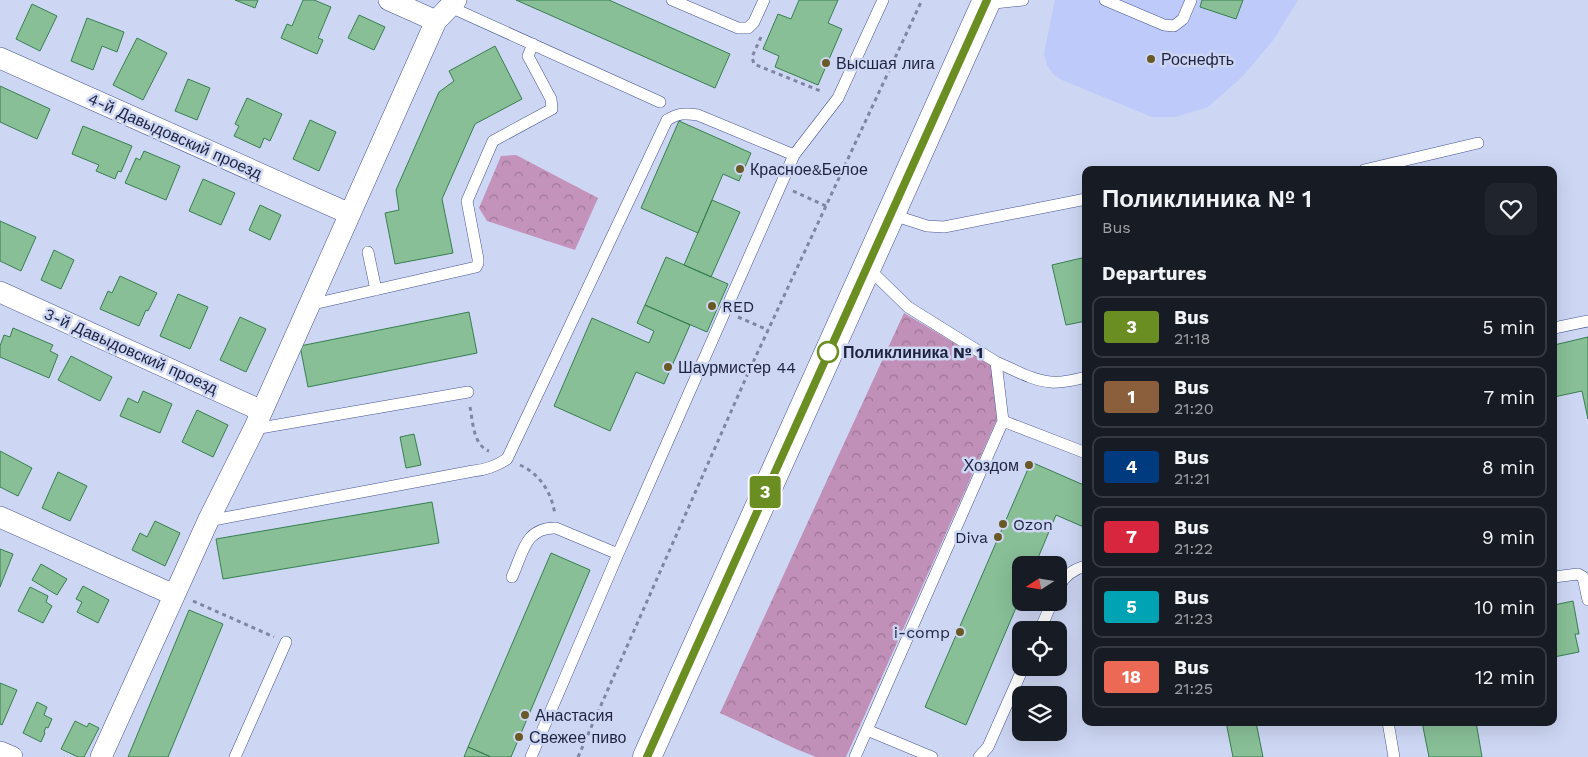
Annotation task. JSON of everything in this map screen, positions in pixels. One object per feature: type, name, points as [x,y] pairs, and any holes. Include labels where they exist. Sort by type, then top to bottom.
[{"type":"highway","points":[[647,757],[986,2]]},
{"type":"street","points":[[101,757],[180,596],[208,521],[258,420],[350,214],[446,8],[390,0]]},
{"type":"street","name":"4-й Давыдовский проезд","points":[[0,58],[350,214]]},
{"type":"street","name":"3-й Давыдовский проезд","points":[[0,292],[258,420]]},
{"type":"street","points":[[0,517],[180,596]]},
{"type":"street","points":[[0,752],[12,757]]},
{"type":"lane","points":[[672,0],[738,28],[748,28],[754,22],[764,0]]},
{"type":"lane","points":[[531,757],[618,554],[794,155],[838,98],[883,0]]},
{"type":"lane","points":[[986,2],[1023,0]]},
{"type":"lane","points":[[1105,0],[1164,25],[1174,26],[1183,20],[1191,0]]},
{"type":"lane","points":[[446,8],[533,44],[660,102]]},
{"type":"lane","points":[[309,305],[472,269],[478,264],[467,201],[493,141],[552,109],[551,99],[528,56],[533,44]]},
{"type":"lane","points":[[208,521],[485,470],[507,459],[667,120],[676,114],[698,115],[794,155]]},
{"type":"lane","points":[[1381,166],[1478,143]]},
{"type":"lane","points":[[890,214],[927,226],[944,227],[1082,201]]},
{"type":"lane","points":[[368,252],[376,290]]},
{"type":"lane","points":[[866,267],[908,307],[996,362],[1038,380],[1064,382],[1082,378]]},
{"type":"lane","points":[[1557,327],[1588,321]]},
{"type":"lane","points":[[855,757],[1004,421],[996,362]]},
{"type":"lane","points":[[258,420],[468,392]]},
{"type":"lane","points":[[1004,421],[1082,451]]},
{"type":"lane","points":[[512,577],[532,534],[548,528],[556,528],[618,554]]},
{"type":"lane","points":[[1068,575],[1077,568],[1082,567]]},
{"type":"lane","points":[[1557,577],[1578,574],[1583,577],[1588,600]]},
{"type":"lane","points":[[235,757],[286,642]]},
{"type":"lane","points":[[979,757],[988,747],[1019,676]]},
{"type":"lane","points":[[1389,726],[1394,757]]},
{"type":"lane","points":[[867,730],[932,757]]},
{"type":"path","points":[[578,757],[768,330],[922,0]]},
{"type":"path","points":[[758,45],[752,57],[754,64],[838,98]]},
{"type":"path","points":[[780,186],[826,206]]},
{"type":"path","points":[[726,312],[768,330]]},
{"type":"path","points":[[180,596],[266,633]]},
{"type":"shaded area","name":"Роснефть","points":[[1055,0],[1298,0],[1274,39],[1243,76],[1208,107],[1175,117],[1152,117],[1062,80],[1053,74],[1047,65],[1044,54]]},
{"type":"green space","points":[[516,155],[598,198],[575,250],[487,221],[479,208],[501,156]]},
{"type":"green space","points":[[904,313],[991,365],[997,419],[846,757],[816,757],[720,713]]},
{"type":"building","points":[[235,0],[258,0],[255,8]]},
{"type":"building","points":[[303,0],[314,0],[331,7],[318,38],[323,40],[317,54],[281,38],[287,24],[292,26]]},
{"type":"building","points":[[516,0],[609,0],[730,54],[715,88]]},
{"type":"building","points":[[799,0],[838,0],[828,23],[842,29],[818,85],[775,67],[779,56],[763,49],[778,14],[791,19]]},
{"type":"building","points":[[1202,0],[1243,0],[1236,19],[1200,7]]},
{"type":"building","points":[[32,4],[57,16],[40,51],[16,39]]},
{"type":"building","points":[[359,15],[385,27],[374,50],[348,38]]},
{"type":"building","points":[[87,18],[124,32],[117,52],[102,46],[93,70],[71,61]]},
{"type":"building","points":[[137,38],[167,53],[143,100],[113,85]]},
{"type":"building","points":[[495,46],[522,99],[475,124],[442,199],[453,253],[395,264],[385,213],[399,210],[396,190],[439,92],[454,81],[449,71]]},
{"type":"building","points":[[188,79],[210,88],[197,120],[175,111]]},
{"type":"building","points":[[0,86],[50,109],[37,139],[0,122]]},
{"type":"building","points":[[247,98],[282,114],[270,141],[264,138],[260,148],[234,136],[239,126],[235,124]]},
{"type":"building","points":[[310,120],[336,132],[319,171],[293,159]]},
{"type":"building","points":[[679,121],[751,153],[739,181],[723,174],[698,233],[641,208]]},
{"type":"building","points":[[83,126],[132,146],[121,172],[118,171],[115,179],[96,171],[99,165],[72,154]]},
{"type":"building","points":[[144,151],[180,166],[166,200],[125,183],[136,158],[140,160]]},
{"type":"building","points":[[203,179],[235,193],[221,225],[189,211]]},
{"type":"building","points":[[712,200],[740,212],[711,277],[684,265]]},
{"type":"building","points":[[260,205],[281,215],[270,240],[249,230]]},
{"type":"building","points":[[0,221],[36,237],[21,271],[0,261]]},
{"type":"building","points":[[54,250],[74,260],[61,289],[41,280]]},
{"type":"building","points":[[666,257],[728,284],[707,332],[645,305]]},
{"type":"building","points":[[1082,258],[1082,322],[1066,325],[1052,265]]},
{"type":"building","points":[[120,276],[157,293],[148,311],[146,310],[139,326],[100,309],[108,291],[112,293]]},
{"type":"building","points":[[178,294],[208,307],[190,349],[160,336]]},
{"type":"building","points":[[645,305],[690,325],[664,384],[636,372],[610,431],[554,406],[592,318],[649,343],[654,331],[637,323]]},
{"type":"building","points":[[469,312],[477,353],[308,387],[300,346]]},
{"type":"building","points":[[240,317],[266,329],[246,372],[220,360]]},
{"type":"building","points":[[13,328],[53,345],[50,351],[58,355],[49,378],[0,357],[0,346],[4,335],[10,337]]},
{"type":"building","points":[[1588,337],[1588,419],[1582,391],[1557,396],[1557,344]]},
{"type":"building","points":[[71,356],[112,377],[100,401],[58,380]]},
{"type":"building","points":[[143,391],[172,404],[160,433],[120,416],[128,398],[138,403]]},
{"type":"building","points":[[197,410],[228,425],[213,457],[182,442]]},
{"type":"building","points":[[414,434],[421,465],[406,468],[400,437]]},
{"type":"building","points":[[0,451],[32,468],[18,496],[0,487]]},
{"type":"building","points":[[1031,462],[1082,484],[1082,526],[1056,515],[1039,556],[1012,556],[1012,611],[1015,611],[966,725],[925,707]]},
{"type":"building","points":[[58,472],[87,486],[70,521],[42,508]]},
{"type":"building","points":[[432,502],[439,543],[223,579],[216,539]]},
{"type":"building","points":[[155,521],[180,533],[165,566],[132,550],[140,533],[147,537]]},
{"type":"building","points":[[0,549],[13,554],[0,587]]},
{"type":"building","points":[[551,553],[590,570],[511,757],[491,757],[468,747]]},
{"type":"building","points":[[41,564],[67,579],[57,595],[32,580]]},
{"type":"building","points":[[83,586],[109,600],[98,623],[77,612],[82,602],[76,599]]},
{"type":"building","points":[[30,587],[48,596],[46,602],[52,606],[43,623],[18,611]]},
{"type":"building","points":[[1573,601],[1579,634],[1575,634],[1579,652],[1557,656],[1557,604]]},
{"type":"building","points":[[189,610],[223,624],[168,757],[128,757]]},
{"type":"building","points":[[0,683],[17,690],[2,725],[0,724]]},
{"type":"building","points":[[37,702],[47,707],[44,715],[52,719],[48,728],[46,727],[41,742],[23,733]]},
{"type":"building","points":[[75,721],[87,727],[89,723],[99,728],[84,757],[78,757],[61,749]]},
{"type":"building","points":[[1227,726],[1257,726],[1263,757],[1233,757]]},
{"type":"building","points":[[1423,726],[1477,726],[1482,757],[1429,757]]},
{"type":"building","points":[[468,747],[489,756],[489,757],[464,757]]},
{"type":"bus line","name":"3","points":[[647,757],[987,0]]},
{"type":"place","name":"Роснефть","points":[[1151,59]]},
{"type":"place","name":"Высшая лига","points":[[826,63]]},
{"type":"place","name":"Красное&Белое","points":[[740,169]]},
{"type":"place","name":"RED","points":[[712,306]]},
{"type":"place","name":"Поликлиника № 1","points":[[828,352]]},
{"type":"place","name":"Шаурмистер 44","points":[[668,367]]},
{"type":"place","name":"Хоздом","points":[[1029,465]]},
{"type":"place","name":"Ozon","points":[[1003,524]]},
{"type":"place","name":"Diva","points":[[998,537]]},
{"type":"place","name":"i-comp","points":[[960,632]]},
{"type":"place","name":"Анастасия","points":[[525,715]]},
{"type":"place","name":"Свежее пиво","points":[[519,737]]}]
